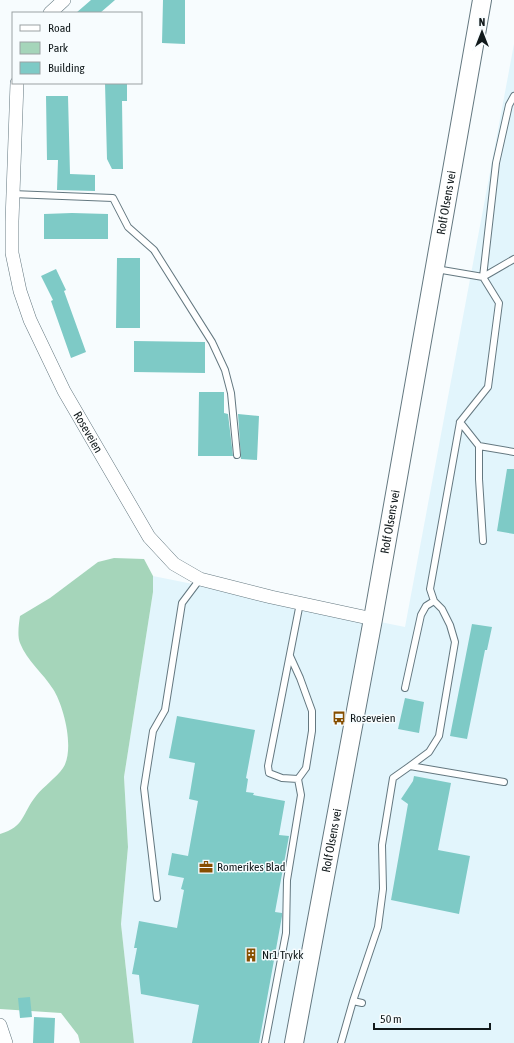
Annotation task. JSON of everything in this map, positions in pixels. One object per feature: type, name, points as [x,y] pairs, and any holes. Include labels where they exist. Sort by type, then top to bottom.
[{"type":"main road","name":"Rolf Olsens vei","points":[[294,1043],[373,619],[482,0]]},
{"type":"street","points":[[51,12],[64,0]]},
{"type":"street","name":"Roseveien","points":[[17,84],[12,194],[12,253],[20,291],[30,320],[61,384],[111,475],[148,537],[174,564],[200,579],[300,604],[373,619]]},
{"type":"street","points":[[0,1025],[6,1043]]},
{"type":"lane","points":[[341,1043],[353,1000],[378,927],[383,889],[382,845],[393,778],[429,752],[439,736],[455,642],[450,625],[442,609],[434,601],[430,589],[460,422],[488,387],[499,303],[483,277],[496,163],[509,105],[514,96]]},
{"type":"lane","points":[[12,194],[113,198],[128,227],[154,250],[215,349],[225,370],[231,394],[237,455]]},
{"type":"lane","points":[[434,269],[483,277],[514,259]]},
{"type":"lane","points":[[460,422],[479,446],[479,479],[483,540]]},
{"type":"lane","points":[[479,446],[514,452]]},
{"type":"lane","points":[[157,898],[144,788],[153,731],[165,710],[182,604],[200,579]]},
{"type":"lane","points":[[405,688],[421,615],[426,606],[434,601]]},
{"type":"lane","points":[[298,779],[282,778],[269,773],[268,766],[300,604]]},
{"type":"lane","points":[[265,1043],[286,933],[287,880],[301,795],[298,779],[306,768],[312,731],[312,711],[290,656]]},
{"type":"lane","points":[[410,766],[504,782]]},
{"type":"lane","points":[[353,1000],[362,1003]]},
{"type":"shaded area","points":[[514,44],[514,1043],[134,1043],[121,924],[128,847],[124,777],[153,592],[153,576],[405,627]]},
{"type":"green space","points":[[114,558],[144,559],[153,576],[153,592],[124,777],[128,847],[121,924],[134,1043],[80,1043],[78,1035],[61,1013],[0,1009],[0,834],[14,828],[19,823],[31,802],[63,768],[68,750],[67,728],[57,697],[49,683],[27,656],[20,643],[18,633],[20,616],[50,598],[98,562]]},
{"type":"building","points":[[91,0],[115,0],[101,12],[77,12]]},
{"type":"building","points":[[163,0],[185,0],[185,44],[162,43]]},
{"type":"building","points":[[105,84],[127,84],[127,101],[122,101],[123,169],[112,169],[107,159]]},
{"type":"building","points":[[46,96],[68,96],[70,174],[95,175],[95,191],[57,190],[58,160],[47,160]]},
{"type":"building","points":[[44,214],[108,214],[108,239],[44,239]]},
{"type":"building","points":[[117,258],[140,258],[140,328],[116,328]]},
{"type":"building","points":[[56,269],[66,290],[64,291],[86,352],[71,358],[51,301],[53,300],[41,276]]},
{"type":"building","points":[[134,341],[205,342],[205,373],[134,372]]},
{"type":"building","points":[[199,392],[224,392],[224,413],[228,414],[233,456],[198,456]]},
{"type":"building","points":[[238,414],[259,416],[257,460],[241,459]]},
{"type":"building","points":[[507,469],[514,469],[514,534],[497,531]]},
{"type":"building","points":[[472,624],[492,627],[487,650],[485,650],[467,739],[450,736]]},
{"type":"building","points":[[405,698],[424,702],[419,733],[398,729]]},
{"type":"building","name":"Romerikes Blad","points":[[177,716],[255,730],[246,778],[248,779],[246,792],[254,793],[253,795],[285,801],[279,835],[289,836],[275,912],[282,913],[282,916],[259,1043],[192,1043],[199,1005],[141,994],[139,975],[132,974],[137,948],[134,948],[139,921],[177,928],[184,890],[181,889],[184,878],[168,875],[172,853],[188,856],[198,801],[189,799],[195,763],[169,758]]},
{"type":"building","points":[[414,776],[451,783],[438,850],[470,856],[459,914],[391,900],[408,804],[401,799],[413,781]]},
{"type":"building","points":[[30,997],[32,1017],[20,1018],[18,998]]},
{"type":"building","points":[[34,1017],[55,1018],[54,1043],[33,1043]]},
{"type":"place","name":"Roseveien","points":[[339,718]]},
{"type":"place","name":"Romerikes Blad","points":[[206,867]]},
{"type":"place","name":"Nr1 Trykk","points":[[251,955]]}]
